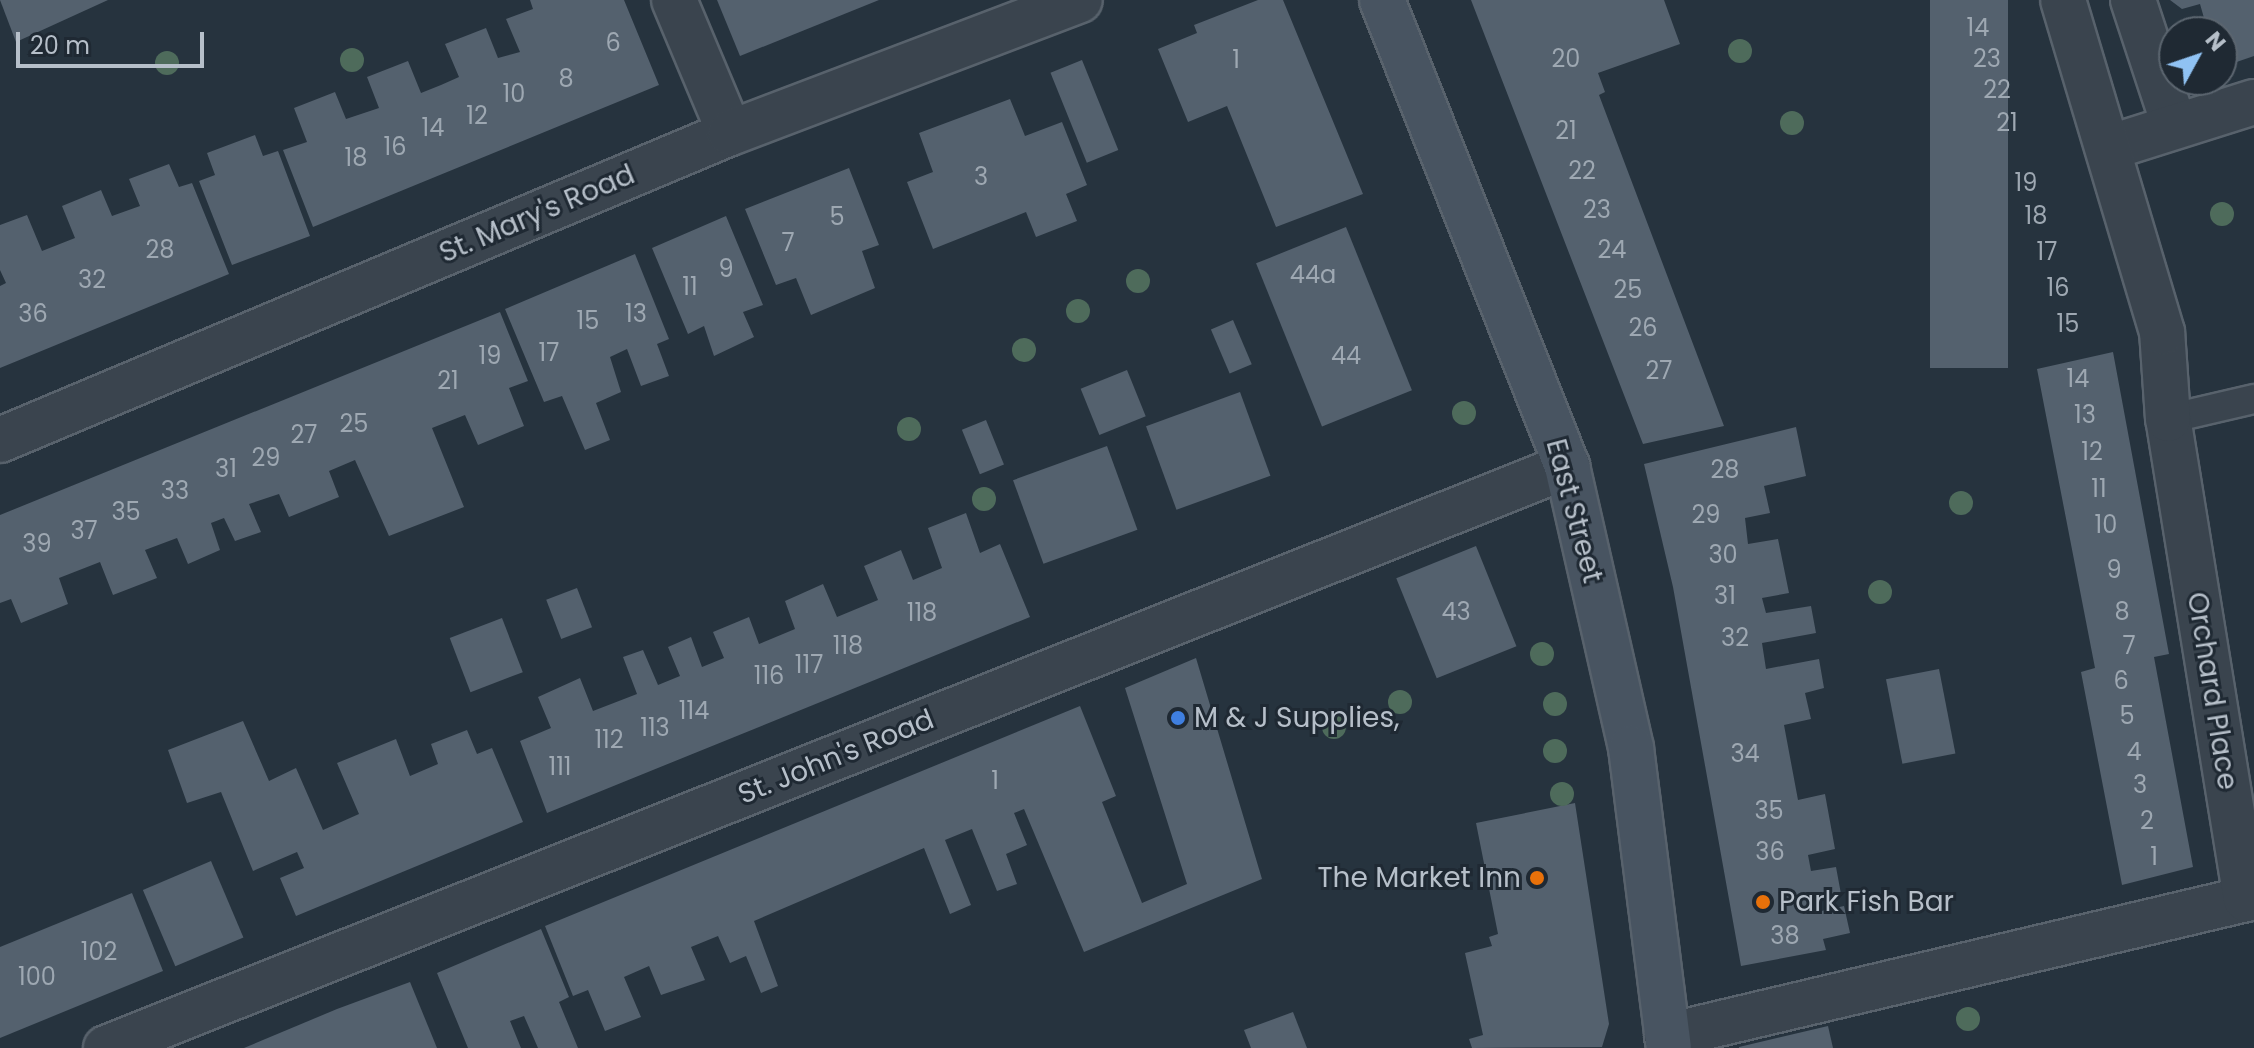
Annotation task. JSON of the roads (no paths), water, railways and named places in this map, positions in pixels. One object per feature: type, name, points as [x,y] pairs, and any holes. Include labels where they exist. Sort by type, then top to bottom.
[{"type":"main road","name":"East Street","points":[[1382,0],[1567,466],[1631,748],[1668,1042]]},
{"type":"street","points":[[674,0],[730,133]]},
{"type":"street","name":"St. Mary's Road","points":[[0,440],[730,133],[1080,0]]},
{"type":"street","name":"Orchard Place","points":[[1668,1042],[2250,899],[2168,419],[2162,332],[2063,0]]},
{"type":"street","points":[[2133,0],[2174,125]]},
{"type":"street","points":[[2108,148],[2254,102]]},
{"type":"street","name":"St. John's Road","points":[[106,1048],[1567,466]]},
{"type":"lane","points":[[2168,419],[2254,399]]},
{"type":"place","name":"M & J Supplies,","points":[[1178,718]]},
{"type":"place","name":"The Market Inn","points":[[1537,878]]},
{"type":"place","name":"Park Fish Bar","points":[[1763,902]]}]
